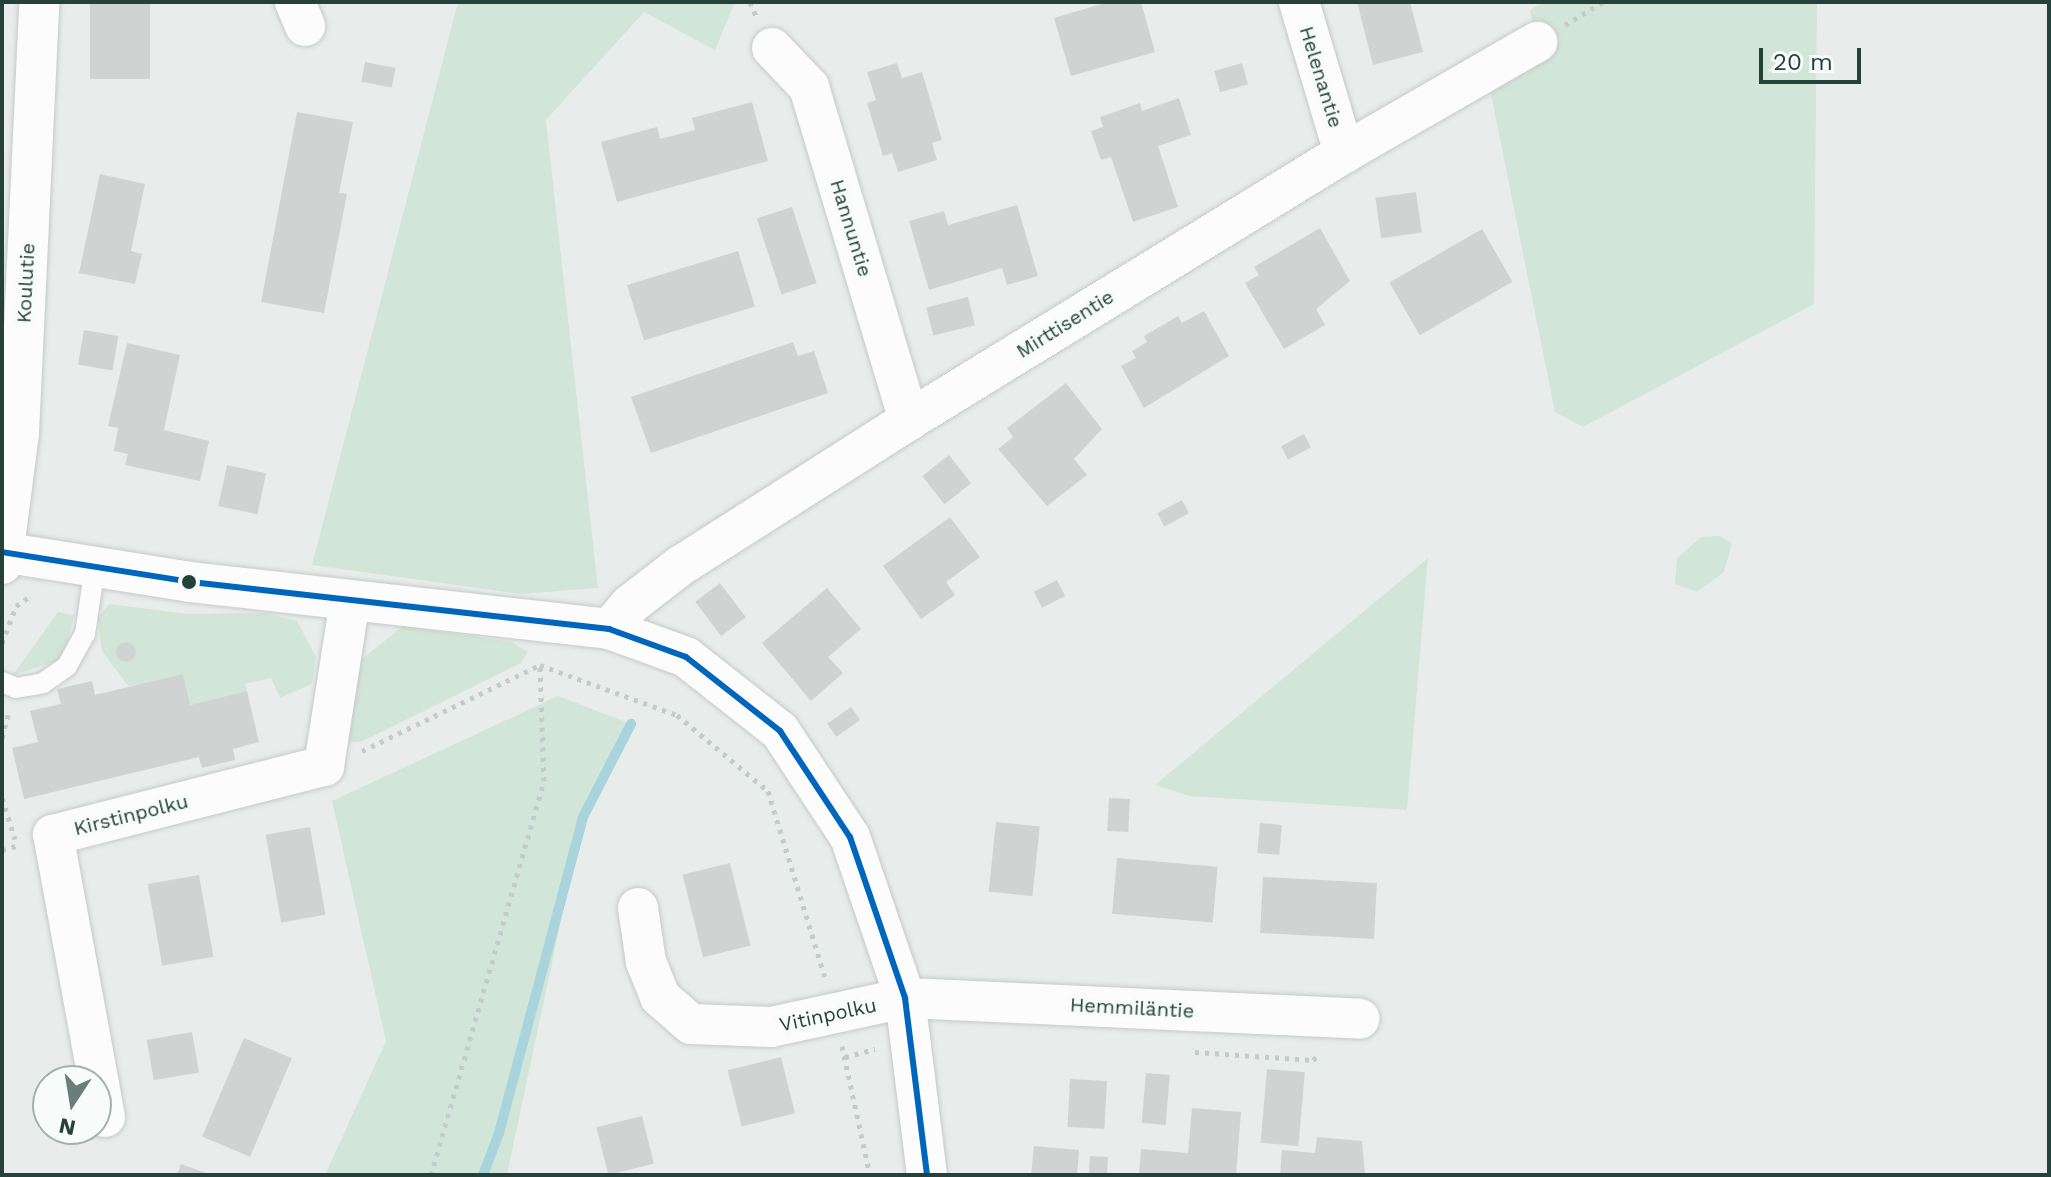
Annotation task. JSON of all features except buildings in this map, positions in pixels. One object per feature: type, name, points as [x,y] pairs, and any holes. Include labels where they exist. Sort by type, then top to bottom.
[{"type":"street","name":"Koulutie","points":[[3,556],[19,433],[39,2]]},
{"type":"street","name":"Helenantie","points":[[1299,2],[1344,153]]},
{"type":"street","name":"Mirttisentie","points":[[609,629],[631,604],[680,566],[909,420],[1344,153],[1537,42]]},
{"type":"street","name":"Hannuntie","points":[[772,48],[809,87],[909,420]]},
{"type":"street","points":[[3,556],[46,558],[350,600],[609,629],[686,657],[780,731],[850,837],[905,998],[927,1175]]},
{"type":"street","points":[[324,766],[350,600]]},
{"type":"street","name":"Kirstinpolku","points":[[95,1065],[53,835],[324,766]]},
{"type":"street","name":"Vitinpolku","points":[[638,908],[646,962],[660,997],[691,1024],[771,1027],[905,998]]},
{"type":"street","name":"Hemmiläntie","points":[[905,998],[1360,1019]]},
{"type":"lane","points":[[2,682],[16,688],[43,683],[67,666],[85,634],[95,566]]},
{"type":"path","points":[[2,643],[16,606],[36,592],[46,558]]},
{"type":"path","points":[[324,766],[540,665],[677,715],[768,791],[836,1014],[870,1175]]},
{"type":"path","points":[[431,1175],[544,781],[540,665]]},
{"type":"path","points":[[2,798],[18,846]]},
{"type":"green space","points":[[458,2],[735,2],[715,50],[644,12],[546,120],[598,588],[520,594],[312,565]]},
{"type":"green space","points":[[1544,2],[1817,2],[1814,304],[1583,427],[1555,412],[1486,70],[1537,42],[1530,10]]},
{"type":"green space","points":[[1720,536],[1732,543],[1724,572],[1697,592],[1675,584],[1677,558],[1701,537]]},
{"type":"green space","points":[[1428,558],[1407,810],[1189,796],[1155,785]]},
{"type":"green space","points":[[109,604],[188,614],[265,613],[297,621],[316,657],[312,684],[280,698],[271,678],[245,684],[247,691],[190,705],[182,675],[129,687],[102,651],[98,618]]},
{"type":"green space","points":[[58,612],[74,615],[63,659],[13,675]]},
{"type":"green space","points":[[403,626],[512,642],[528,652],[521,663],[361,742],[349,742],[356,664]]},
{"type":"green space","points":[[558,696],[631,724],[583,817],[507,1175],[325,1175],[386,1041],[332,801]]},
{"type":"waterway","points":[[483,1175],[499,1133],[583,817],[631,724]]},
{"type":"transit line","points":[[2,552],[191,582],[609,629],[686,657],[780,731],[850,837],[905,998],[927,1175]]}]
